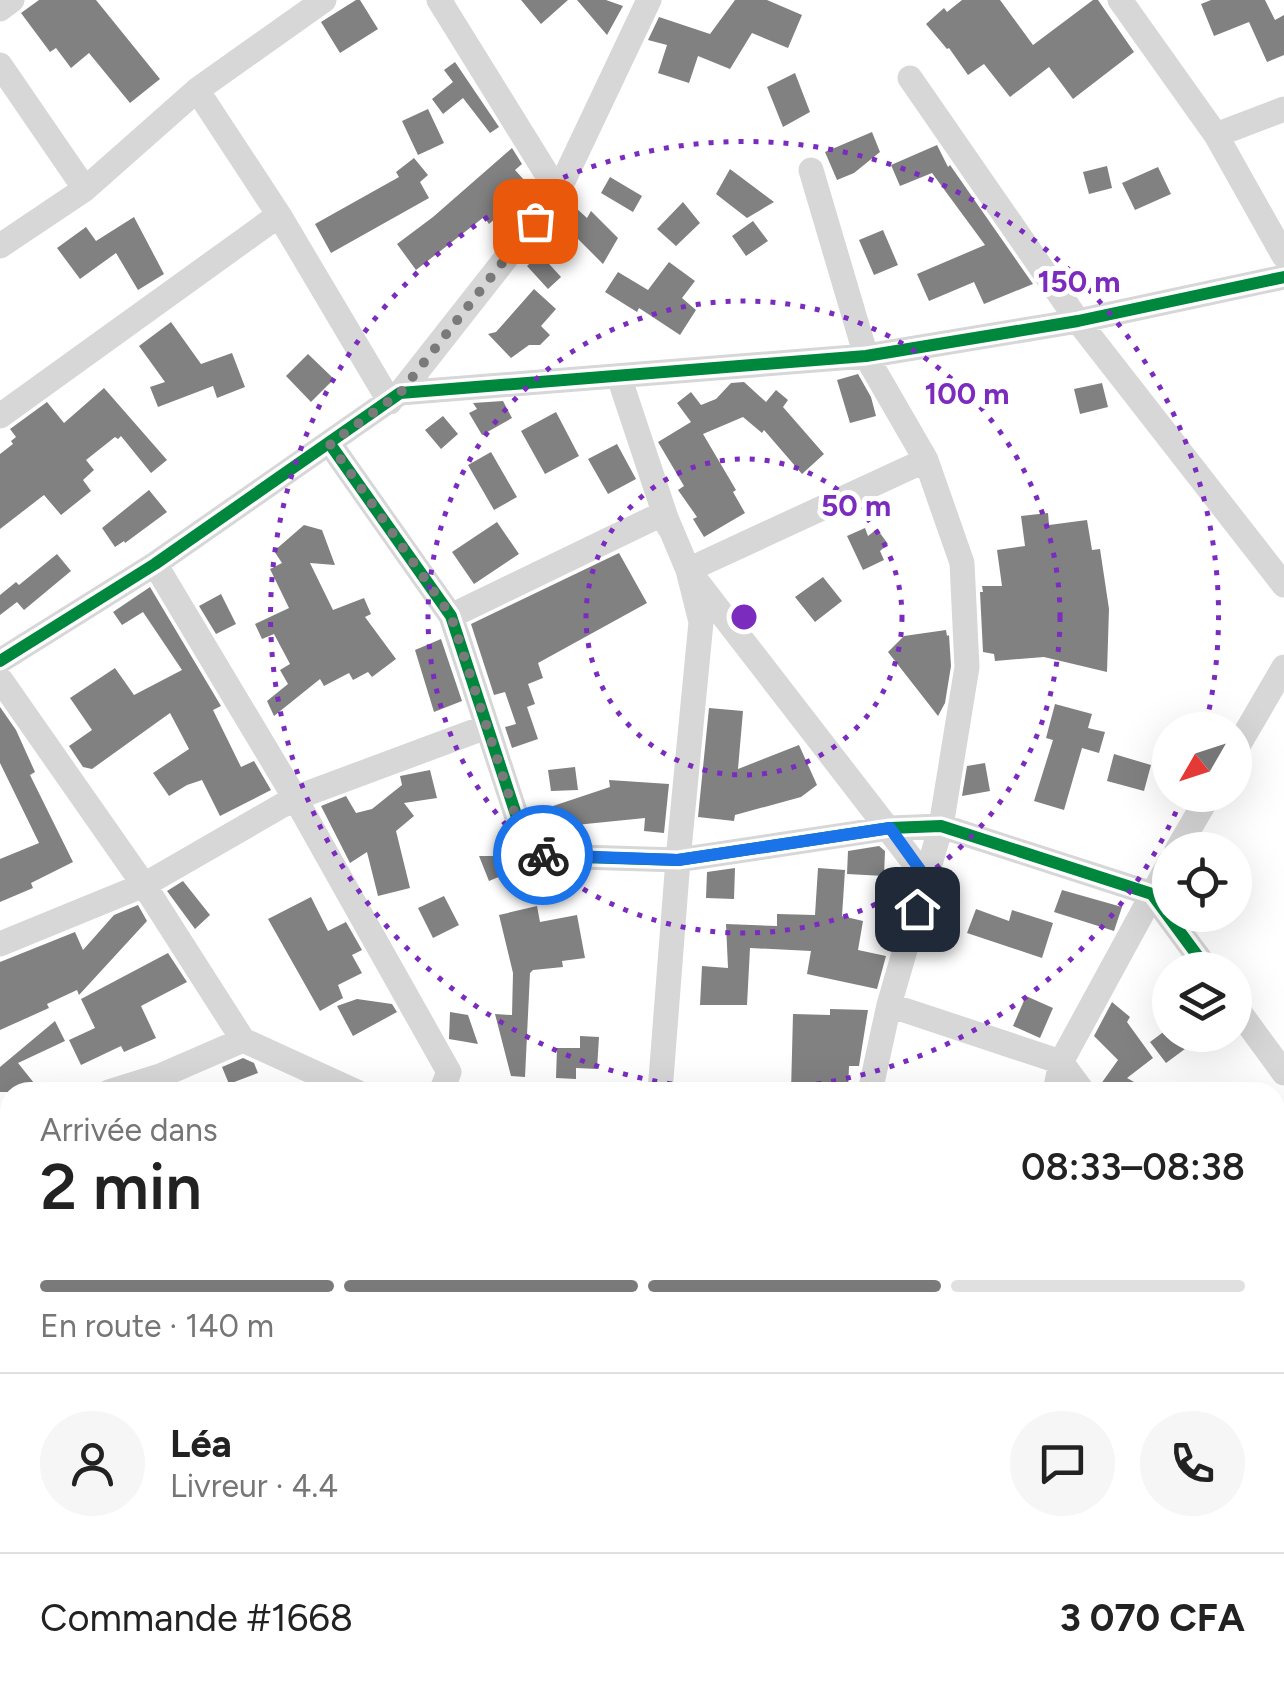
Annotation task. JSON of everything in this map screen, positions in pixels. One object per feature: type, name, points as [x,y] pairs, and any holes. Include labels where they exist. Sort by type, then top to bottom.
[{"type":"street","points":[[0,9],[12,0]]},
{"type":"street","points":[[0,246],[85,189],[197,90],[324,0]]},
{"type":"street","points":[[439,0],[558,192]]},
{"type":"street","points":[[0,661],[155,564],[395,397],[558,192],[649,0]]},
{"type":"street","points":[[1120,0],[1216,135],[1284,256]]},
{"type":"street","points":[[0,65],[85,189]]},
{"type":"street","points":[[910,78],[1078,320],[1284,584]]},
{"type":"street","points":[[197,90],[395,397]]},
{"type":"street","points":[[1216,135],[1284,110]]},
{"type":"street","points":[[811,170],[866,356],[926,460],[962,563],[966,667],[941,826],[889,1005],[872,1082]]},
{"type":"street","points":[[0,416],[279,215]]},
{"type":"street","points":[[395,397],[866,356],[1078,320],[1284,277]]},
{"type":"street","points":[[619,377],[700,622]]},
{"type":"street","points":[[330,444],[451,616],[524,842],[533,853],[678,860],[890,828],[941,826],[1152,894],[1061,1062],[1057,1082]]},
{"type":"street","points":[[688,570],[926,460]]},
{"type":"street","points":[[661,1082],[700,622],[688,570],[664,513]]},
{"type":"street","points":[[451,616],[664,513]]},
{"type":"street","points":[[155,564],[295,798],[449,1072],[445,1082]]},
{"type":"street","points":[[688,570],[926,878]]},
{"type":"street","points":[[1252,722],[1284,667]]},
{"type":"street","points":[[0,678],[144,884],[243,1040],[334,1082]]},
{"type":"street","points":[[0,944],[144,884],[295,798],[486,727]]},
{"type":"street","points":[[889,1005],[1061,1062],[1076,1082]]},
{"type":"street","points":[[1252,1029],[1284,1073]]},
{"type":"street","points":[[170,1082],[243,1040]]},
{"type":"building","points":[[39,0],[96,0],[160,79],[130,103],[89,53],[71,68],[56,48],[50,52],[21,13]]},
{"type":"building","points":[[360,0],[378,29],[340,53],[321,22]]},
{"type":"building","points":[[521,0],[568,0],[541,24]]},
{"type":"building","points":[[577,0],[606,0],[623,6],[607,35]]},
{"type":"building","points":[[735,0],[767,0],[802,15],[788,48],[752,33],[730,69],[698,56],[689,83],[658,73],[667,45],[648,40],[659,17],[710,34]]},
{"type":"building","points":[[962,0],[1000,0],[1033,45],[1098,0],[1134,52],[1073,99],[1049,67],[1010,97],[984,64],[968,75],[926,24],[944,8],[947,12]]},
{"type":"building","points":[[1211,0],[1265,0],[1275,20],[1284,15],[1284,55],[1267,62],[1249,22],[1214,36],[1201,4]]},
{"type":"building","points":[[455,62],[499,127],[490,133],[463,98],[443,114],[432,99],[453,82],[444,70]]},
{"type":"building","points":[[795,73],[810,112],[783,127],[767,87]]},
{"type":"building","points":[[428,109],[444,143],[418,155],[402,121]]},
{"type":"building","points":[[872,132],[880,152],[854,173],[837,180],[825,152]]},
{"type":"building","points":[[937,145],[948,167],[1033,284],[984,304],[974,282],[929,301],[917,274],[985,245],[932,173],[900,186],[891,165]]},
{"type":"building","points":[[512,148],[522,164],[515,170],[525,181],[507,196],[513,203],[489,224],[484,217],[416,270],[397,244]]},
{"type":"building","points":[[414,158],[428,175],[420,182],[429,198],[331,253],[315,224],[399,177],[396,172]]},
{"type":"building","points":[[1107,166],[1112,188],[1089,194],[1083,172]]},
{"type":"building","points":[[1158,167],[1171,194],[1135,210],[1122,183]]},
{"type":"building","points":[[730,169],[774,202],[747,218],[716,194]]},
{"type":"building","points":[[610,177],[642,196],[633,212],[601,193]]},
{"type":"building","points":[[683,202],[700,223],[676,246],[657,229]]},
{"type":"building","points":[[576,208],[587,218],[591,211],[618,238],[603,264],[562,223]]},
{"type":"building","points":[[134,217],[164,274],[138,290],[116,253],[80,279],[57,248],[86,227],[96,241]]},
{"type":"building","points":[[753,221],[768,241],[746,256],[732,236]]},
{"type":"building","points":[[883,230],[898,265],[874,275],[859,240]]},
{"type":"building","points":[[540,254],[561,277],[548,289],[527,266]]},
{"type":"building","points":[[669,262],[695,281],[682,298],[696,310],[680,335],[639,308],[637,312],[605,292],[618,272],[648,290]]},
{"type":"building","points":[[534,289],[556,309],[541,326],[550,335],[540,345],[529,345],[511,358],[488,334],[496,332]]},
{"type":"building","points":[[171,322],[201,364],[232,353],[245,387],[217,398],[213,386],[158,407],[150,387],[165,382],[139,346]]},
{"type":"building","points":[[308,354],[334,379],[311,402],[286,376]]},
{"type":"building","points":[[858,374],[876,416],[850,423],[837,380]]},
{"type":"building","points":[[744,382],[766,402],[776,390],[788,400],[783,407],[824,454],[802,474],[764,430],[762,433],[743,417],[703,434],[745,513],[704,537],[693,519],[697,517],[678,490],[684,486],[658,442],[691,422],[677,403],[691,392],[701,405],[716,399],[731,383]]},
{"type":"building","points":[[1102,383],[1108,407],[1080,414],[1074,389]]},
{"type":"building","points":[[104,388],[167,460],[151,473],[121,436],[115,437],[86,460],[94,470],[83,480],[91,491],[61,515],[44,495],[0,529],[0,454],[16,437],[10,429],[47,402],[64,423]]},
{"type":"building","points":[[503,401],[512,418],[482,435],[469,413],[477,409],[473,403]]},
{"type":"building","points":[[556,412],[579,456],[545,474],[521,431]]},
{"type":"building","points":[[443,416],[458,434],[441,449],[425,430]]},
{"type":"building","points":[[617,444],[636,479],[608,494],[588,459]]},
{"type":"building","points":[[491,452],[517,497],[494,510],[468,465]]},
{"type":"building","points":[[149,490],[167,512],[115,547],[102,528]]},
{"type":"building","points":[[1048,513],[1049,525],[1087,520],[1092,550],[1100,549],[1109,609],[1107,672],[1044,657],[995,661],[994,654],[983,652],[980,592],[982,586],[1002,586],[997,550],[1025,546],[1021,516]]},
{"type":"building","points":[[497,522],[519,554],[474,584],[452,552]]},
{"type":"building","points":[[304,525],[322,530],[335,565],[310,563],[333,610],[364,598],[371,614],[365,617],[396,659],[372,677],[368,672],[353,680],[349,673],[324,686],[320,679],[274,716],[267,701],[288,684],[280,670],[290,664],[274,634],[262,639],[255,624],[289,608],[270,569],[282,563],[274,551]]},
{"type":"building","points":[[865,528],[868,536],[877,529],[888,544],[880,551],[884,560],[863,570],[847,536]]},
{"type":"building","points":[[619,553],[647,603],[538,663],[543,678],[528,684],[535,704],[527,707],[538,739],[512,748],[505,727],[516,724],[505,692],[494,695],[471,624]]},
{"type":"building","points":[[57,554],[71,571],[24,610],[17,602],[0,615],[0,595]]},
{"type":"building","points":[[823,577],[842,601],[815,622],[795,597]]},
{"type":"building","points":[[150,587],[221,706],[213,710],[241,767],[254,761],[271,790],[220,816],[202,780],[169,796],[153,773],[189,749],[170,713],[92,769],[83,767],[69,746],[92,730],[70,698],[115,668],[134,695],[182,670],[143,612],[122,625],[113,612]]},
{"type":"building","points":[[221,594],[236,624],[216,634],[199,606]]},
{"type":"building","points":[[946,630],[951,666],[945,703],[938,716],[888,652],[904,636]]},
{"type":"building","points":[[441,639],[462,701],[434,712],[415,650]]},
{"type":"building","points":[[1055,704],[1092,714],[1088,728],[1105,732],[1099,753],[1082,748],[1064,810],[1034,801],[1053,740],[1046,738]]},
{"type":"building","points":[[0,707],[16,730],[35,772],[30,775],[73,862],[31,883],[33,888],[0,902],[0,859],[39,843],[0,763]]},
{"type":"building","points":[[709,708],[743,711],[738,769],[799,745],[817,785],[801,797],[735,815],[734,821],[698,817]]},
{"type":"building","points":[[1114,754],[1151,765],[1144,791],[1107,781]]},
{"type":"building","points":[[985,763],[990,791],[962,796],[967,766]]},
{"type":"building","points":[[575,767],[578,790],[551,791],[548,770]]},
{"type":"building","points":[[430,770],[437,798],[404,803],[414,816],[396,831],[410,888],[378,896],[367,852],[350,863],[321,806],[346,796],[356,813],[372,809],[402,785],[400,776]]},
{"type":"building","points":[[609,780],[669,784],[664,833],[644,831],[645,818],[556,827],[553,806],[610,787]]},
{"type":"building","points":[[879,846],[885,851],[884,876],[847,874],[848,851]]},
{"type":"building","points":[[479,856],[515,856],[525,866],[489,881]]},
{"type":"building","points":[[735,868],[734,899],[706,898],[707,872]]},
{"type":"building","points":[[818,868],[845,870],[842,916],[863,921],[858,950],[886,956],[877,989],[807,974],[811,951],[750,948],[747,1005],[700,1005],[702,966],[728,968],[726,924],[777,926],[777,914],[815,915]]},
{"type":"building","points":[[183,881],[210,915],[195,929],[167,891]]},
{"type":"building","points":[[1062,890],[1122,907],[1114,931],[1054,912]]},
{"type":"building","points":[[444,896],[459,925],[433,938],[418,908]]},
{"type":"building","points":[[311,897],[328,931],[346,922],[362,950],[352,955],[362,973],[338,985],[343,998],[320,1011],[268,919]]},
{"type":"building","points":[[138,905],[147,921],[79,995],[77,990],[47,1004],[49,1008],[0,1030],[0,962],[75,932],[83,950],[114,915]]},
{"type":"building","points":[[537,906],[540,922],[577,915],[585,958],[562,961],[563,967],[530,973],[525,1077],[511,1076],[495,1014],[512,1015],[513,973],[499,915]]},
{"type":"building","points":[[976,909],[1009,921],[1012,910],[1053,923],[1042,958],[967,933]]},
{"type":"building","points":[[168,953],[187,982],[141,1006],[156,1038],[124,1052],[121,1046],[81,1065],[69,1040],[95,1028],[81,999]]},
{"type":"building","points":[[1026,996],[1053,1008],[1040,1038],[1013,1026]]},
{"type":"building","points":[[357,999],[392,1004],[397,1012],[353,1036],[337,1006]]},
{"type":"building","points":[[1112,1002],[1130,1017],[1127,1022],[1153,1058],[1127,1078],[1134,1082],[1102,1082],[1118,1060],[1094,1036]]},
{"type":"building","points":[[830,1009],[868,1010],[859,1066],[849,1066],[848,1082],[791,1082],[793,1014],[830,1015]]},
{"type":"building","points":[[450,1012],[468,1015],[478,1044],[449,1039]]},
{"type":"building","points":[[55,1021],[65,1041],[18,1063],[33,1082],[0,1082],[0,1067]]},
{"type":"building","points":[[580,1036],[599,1037],[597,1069],[576,1068],[576,1079],[556,1078],[557,1048],[580,1048]]},
{"type":"building","points":[[1158,1052],[1181,1052],[1166,1063]]},
{"type":"building","points":[[243,1058],[254,1063],[258,1073],[228,1082],[222,1067]]},
{"type":"cycle path","points":[[0,661],[155,564],[400,393],[866,356],[1078,321],[1284,277]]},
{"type":"cycle path","points":[[330,444],[451,616],[525,842],[533,853],[678,860],[890,828],[941,826],[1152,894],[1195,952]]},
{"type":"way so far","points":[[535,221],[400,393],[330,444],[451,616],[524,842],[533,853],[543,855]]},
{"type":"route","points":[[543,855],[678,860],[890,828],[926,878],[917,909]]}]
